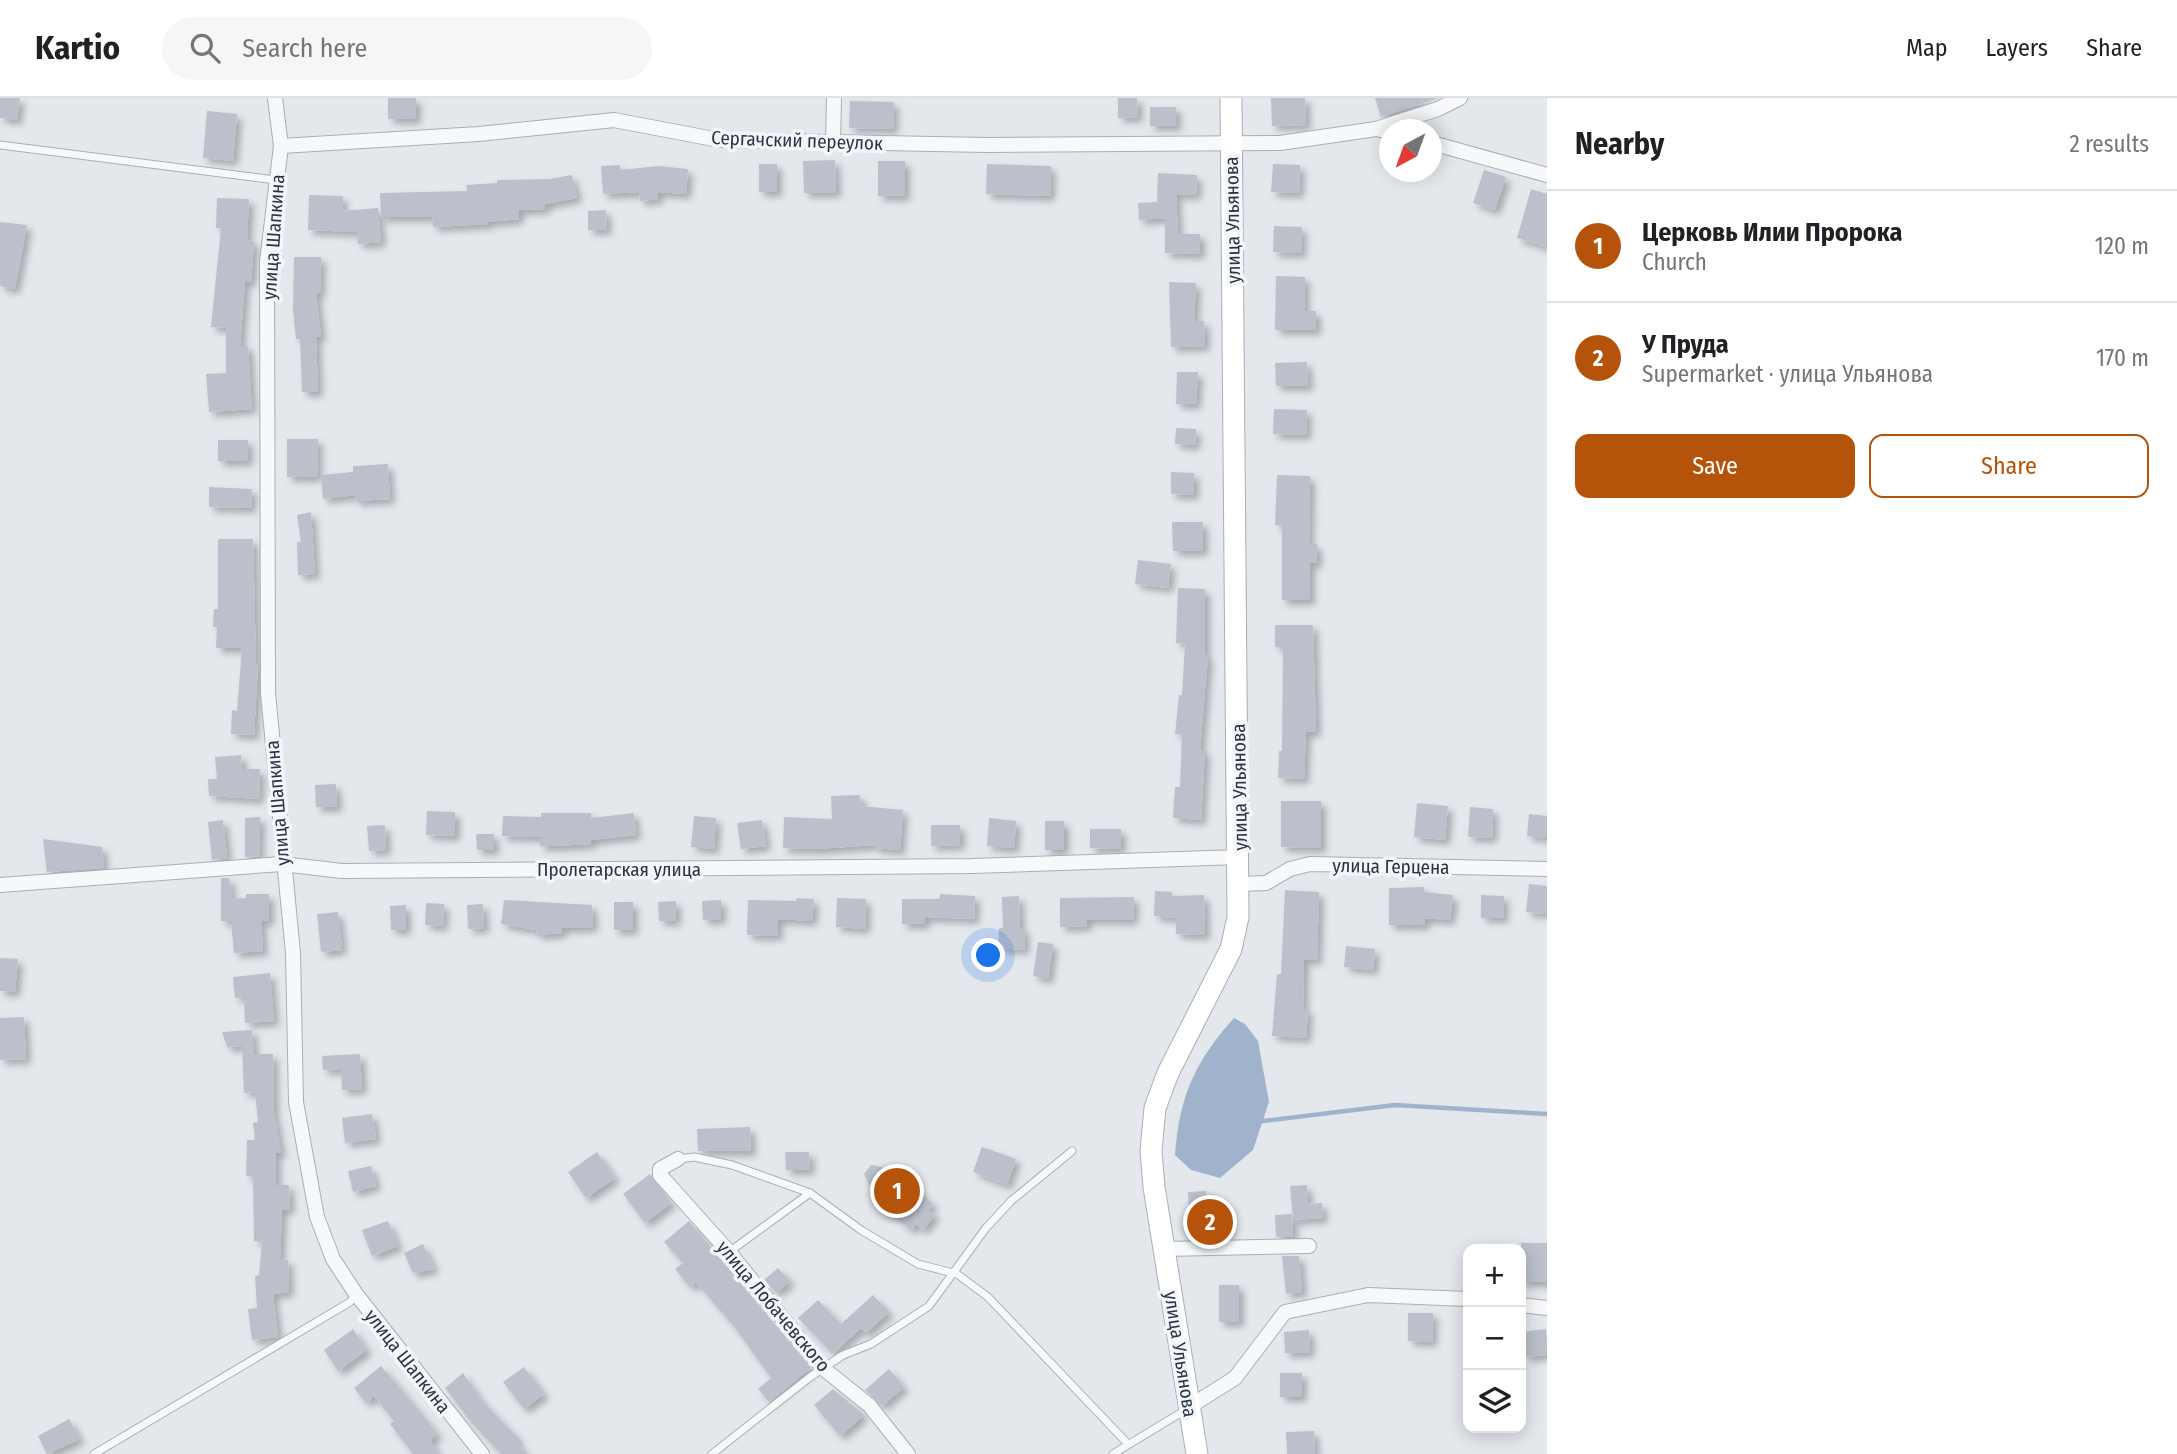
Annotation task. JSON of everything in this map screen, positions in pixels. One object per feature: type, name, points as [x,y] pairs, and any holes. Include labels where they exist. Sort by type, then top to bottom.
[{"type":"main road","name":"улица Ульянова","points":[[1197,1454],[1151,1151],[1155,1108],[1168,1073],[1231,950],[1238,917],[1240,857],[1231,98]]},
{"type":"street","name":"улица Шапкина","points":[[275,98],[281,146],[267,262],[268,680],[282,864],[293,953],[296,1102],[317,1217],[333,1259],[356,1294],[482,1454]]},
{"type":"street","points":[[833,142],[834,98]]},
{"type":"street","name":"Сергачский переулок","points":[[1413,119],[1460,98]]},
{"type":"street","name":"Сергачский переулок","points":[[281,146],[480,134],[614,121],[719,140],[833,142],[1231,145],[1280,143],[1379,131]]},
{"type":"street","points":[[1442,146],[1547,175]]},
{"type":"street","name":"Пролетарская улица","points":[[0,885],[282,864],[342,871],[972,866],[1240,857]]},
{"type":"street","name":"улица Герцена","points":[[1239,884],[1266,883],[1290,869],[1310,864],[1547,869]]},
{"type":"street","name":"улица Лобачевского","points":[[678,1159],[660,1169],[660,1175],[729,1252],[824,1369],[869,1405],[908,1454]]},
{"type":"street","points":[[1164,1249],[1309,1246]]},
{"type":"street","points":[[1189,1407],[1236,1378],[1285,1312],[1368,1295],[1463,1299]]},
{"type":"street","points":[[1526,1306],[1547,1308]]},
{"type":"lane","points":[[0,145],[275,180]]},
{"type":"lane","points":[[712,1454],[843,1355],[871,1343],[929,1306],[951,1273],[1011,1201],[1072,1151]]},
{"type":"lane","points":[[678,1159],[694,1157],[732,1165],[810,1194],[860,1230],[918,1264],[951,1273],[988,1297],[1128,1444]]},
{"type":"lane","points":[[729,1252],[810,1194]]},
{"type":"lane","points":[[94,1454],[350,1302],[356,1294]]},
{"type":"lane","points":[[1113,1454],[1189,1407]]},
{"type":"water","points":[[1234,1018],[1245,1024],[1258,1041],[1269,1102],[1253,1150],[1220,1178],[1191,1170],[1175,1155],[1180,1115],[1191,1081],[1209,1049]]},
{"type":"building","points":[[0,98],[20,98],[17,120],[0,118]]},
{"type":"building","points":[[388,98],[416,98],[416,119],[388,119]]},
{"type":"building","points":[[1118,98],[1137,98],[1138,117],[1118,118]]},
{"type":"building","points":[[1271,98],[1305,98],[1306,125],[1272,126]]},
{"type":"building","points":[[1375,98],[1438,98],[1381,117]]},
{"type":"building","points":[[850,101],[894,102],[893,129],[849,128]]},
{"type":"building","points":[[1150,107],[1176,107],[1176,126],[1150,126]]},
{"type":"building","points":[[207,111],[237,114],[233,161],[203,158]]},
{"type":"building","points":[[835,160],[836,192],[804,193],[803,161]]},
{"type":"building","points":[[878,161],[905,161],[905,196],[878,196]]},
{"type":"building","points":[[759,164],[777,164],[777,192],[759,192]]},
{"type":"building","points":[[987,164],[1051,166],[1050,196],[986,194]]},
{"type":"building","points":[[1273,164],[1300,165],[1299,193],[1271,192]]},
{"type":"building","points":[[620,165],[620,170],[659,166],[688,169],[686,194],[658,192],[658,199],[640,201],[639,192],[603,194],[601,166]]},
{"type":"building","points":[[1484,170],[1506,177],[1495,210],[1473,203]]},
{"type":"building","points":[[1158,173],[1197,175],[1196,195],[1176,194],[1178,234],[1200,234],[1200,254],[1165,253],[1165,218],[1139,220],[1138,203],[1157,202]]},
{"type":"building","points":[[572,175],[577,198],[545,204],[545,209],[519,210],[519,219],[487,222],[488,224],[433,227],[432,217],[381,217],[380,193],[467,191],[466,185],[497,183],[497,180],[549,179]]},
{"type":"building","points":[[1531,189],[1547,194],[1547,247],[1517,238]]},
{"type":"building","points":[[309,195],[343,196],[342,211],[378,208],[381,242],[358,244],[357,232],[308,230]]},
{"type":"building","points":[[217,198],[249,199],[247,240],[254,241],[251,282],[245,281],[240,346],[248,346],[252,409],[209,412],[206,374],[226,373],[226,328],[211,327],[221,228],[216,228]]},
{"type":"building","points":[[606,210],[607,230],[588,230],[588,211]]},
{"type":"building","points":[[0,222],[27,225],[15,289],[0,286]]},
{"type":"building","points":[[1274,226],[1302,227],[1301,253],[1273,252]]},
{"type":"building","points":[[294,257],[321,257],[320,293],[316,293],[321,337],[316,337],[318,392],[302,392],[300,339],[296,339],[293,309]]},
{"type":"building","points":[[1276,276],[1305,277],[1304,311],[1316,311],[1316,330],[1275,330]]},
{"type":"building","points":[[1169,282],[1196,283],[1194,321],[1204,321],[1205,346],[1171,347]]},
{"type":"building","points":[[1307,362],[1308,386],[1276,386],[1275,363]]},
{"type":"building","points":[[1177,372],[1198,372],[1196,404],[1176,404]]},
{"type":"building","points":[[1274,409],[1307,410],[1306,435],[1273,434]]},
{"type":"building","points":[[1176,428],[1196,429],[1195,445],[1175,444]]},
{"type":"building","points":[[287,439],[318,439],[317,477],[287,477]]},
{"type":"building","points":[[218,440],[248,440],[248,461],[218,461]]},
{"type":"building","points":[[388,464],[390,499],[356,501],[355,495],[323,499],[321,475],[353,472],[353,466]]},
{"type":"building","points":[[1171,472],[1194,473],[1194,495],[1171,494]]},
{"type":"building","points":[[1277,475],[1310,476],[1309,544],[1317,544],[1317,563],[1310,563],[1310,600],[1282,600],[1282,525],[1275,525]]},
{"type":"building","points":[[209,487],[252,489],[251,508],[209,507]]},
{"type":"building","points":[[311,512],[315,574],[298,575],[297,542],[301,542],[297,515]]},
{"type":"building","points":[[1172,522],[1203,522],[1203,551],[1173,551]]},
{"type":"building","points":[[218,539],[253,539],[258,664],[254,735],[231,734],[232,710],[237,711],[242,648],[216,648],[217,627],[213,627],[214,609],[218,609]]},
{"type":"building","points":[[1138,560],[1171,564],[1168,588],[1135,584]]},
{"type":"building","points":[[1178,588],[1205,589],[1205,655],[1208,655],[1200,750],[1205,750],[1201,820],[1173,818],[1175,787],[1180,787],[1182,734],[1175,734],[1179,695],[1182,695],[1185,644],[1176,643]]},
{"type":"building","points":[[1275,625],[1313,625],[1316,732],[1306,732],[1304,779],[1278,778],[1279,751],[1282,751],[1283,648],[1275,647]]},
{"type":"building","points":[[241,755],[242,769],[260,769],[259,799],[209,796],[208,779],[217,779],[215,757]]},
{"type":"building","points":[[336,784],[337,807],[316,807],[315,785]]},
{"type":"building","points":[[860,795],[861,806],[903,810],[900,850],[875,848],[875,845],[783,848],[784,817],[832,819],[831,796]]},
{"type":"building","points":[[1281,801],[1321,801],[1321,848],[1281,847]]},
{"type":"building","points":[[1417,803],[1448,806],[1445,840],[1414,837]]},
{"type":"building","points":[[1470,807],[1493,809],[1492,838],[1468,837]]},
{"type":"building","points":[[427,811],[455,812],[455,836],[426,835]]},
{"type":"building","points":[[541,813],[591,813],[591,818],[634,813],[636,835],[591,840],[591,844],[555,846],[540,846],[540,837],[502,836],[503,816],[541,817]]},
{"type":"building","points":[[1529,814],[1547,816],[1547,838],[1527,836]]},
{"type":"building","points":[[694,816],[716,818],[714,849],[691,847]]},
{"type":"building","points":[[260,817],[259,856],[245,857],[245,818]]},
{"type":"building","points":[[989,818],[1016,821],[1014,848],[987,846]]},
{"type":"building","points":[[223,820],[227,858],[212,860],[208,822]]},
{"type":"building","points":[[762,820],[766,846],[741,849],[737,823]]},
{"type":"building","points":[[1045,821],[1064,821],[1064,850],[1045,850]]},
{"type":"building","points":[[385,825],[386,850],[369,851],[367,826]]},
{"type":"building","points":[[931,825],[960,825],[960,845],[931,846]]},
{"type":"building","points":[[1090,829],[1121,829],[1121,849],[1090,848]]},
{"type":"building","points":[[476,834],[494,834],[494,850],[477,850]]},
{"type":"building","points":[[43,839],[102,847],[104,868],[47,872]]},
{"type":"building","points":[[221,878],[229,878],[232,899],[246,898],[246,894],[269,894],[269,921],[261,921],[263,951],[234,953],[231,921],[221,921]]},
{"type":"building","points":[[1529,884],[1547,886],[1547,914],[1526,912]]},
{"type":"building","points":[[1424,887],[1424,892],[1453,895],[1450,920],[1425,918],[1425,925],[1389,925],[1389,888]]},
{"type":"building","points":[[1285,890],[1319,892],[1317,960],[1304,959],[1303,1009],[1308,1009],[1306,1038],[1272,1036],[1277,974],[1281,974]]},
{"type":"building","points":[[1155,891],[1172,892],[1172,896],[1204,895],[1205,935],[1176,934],[1176,918],[1154,916]]},
{"type":"building","points":[[940,894],[975,896],[974,919],[925,917],[925,924],[902,924],[902,899],[939,899]]},
{"type":"building","points":[[1481,895],[1504,896],[1503,918],[1481,918]]},
{"type":"building","points":[[1019,896],[1020,929],[1025,930],[1024,950],[998,948],[999,928],[1003,928],[1002,897]]},
{"type":"building","points":[[1134,897],[1133,920],[1087,919],[1087,926],[1060,927],[1060,898]]},
{"type":"building","points":[[797,898],[814,899],[812,921],[778,919],[778,936],[747,935],[748,900],[796,901]]},
{"type":"building","points":[[837,898],[866,899],[865,929],[836,927]]},
{"type":"building","points":[[504,900],[592,905],[593,927],[561,928],[562,933],[537,935],[536,930],[501,924]]},
{"type":"building","points":[[721,900],[721,919],[703,920],[702,901]]},
{"type":"building","points":[[676,901],[676,921],[659,921],[658,902]]},
{"type":"building","points":[[614,902],[633,902],[633,930],[614,930]]},
{"type":"building","points":[[426,903],[444,904],[443,926],[425,925]]},
{"type":"building","points":[[483,904],[484,928],[468,929],[467,905]]},
{"type":"building","points":[[406,905],[406,930],[391,930],[390,906]]},
{"type":"building","points":[[338,912],[342,950],[321,952],[317,914]]},
{"type":"building","points":[[1038,942],[1053,944],[1048,979],[1033,976]]},
{"type":"building","points":[[1346,946],[1375,949],[1373,970],[1344,967]]},
{"type":"building","points":[[0,958],[18,959],[15,992],[0,991]]},
{"type":"building","points":[[270,973],[274,1021],[245,1023],[244,997],[235,998],[233,977]]},
{"type":"building","points":[[24,1017],[26,1059],[0,1060],[0,1018]]},
{"type":"building","points":[[252,1030],[254,1054],[273,1054],[274,1113],[281,1153],[276,1153],[276,1185],[289,1185],[290,1209],[282,1210],[280,1259],[288,1260],[289,1292],[273,1294],[278,1337],[252,1340],[248,1309],[257,1308],[255,1276],[259,1275],[262,1241],[254,1241],[253,1176],[246,1176],[247,1140],[255,1140],[253,1123],[258,1122],[255,1092],[244,1093],[242,1046],[227,1047],[222,1032]]},
{"type":"building","points":[[360,1054],[362,1089],[342,1090],[341,1069],[323,1070],[322,1056]]},
{"type":"building","points":[[372,1114],[376,1139],[345,1143],[342,1118]]},
{"type":"building","points":[[750,1127],[751,1151],[698,1151],[697,1129]]},
{"type":"building","points":[[982,1147],[1016,1159],[1007,1185],[973,1172]]},
{"type":"building","points":[[597,1152],[615,1178],[586,1198],[568,1172]]},
{"type":"building","points":[[785,1152],[809,1152],[810,1170],[786,1170]]},
{"type":"building","points":[[871,1165],[882,1167],[898,1182],[902,1177],[933,1204],[928,1210],[935,1215],[923,1230],[916,1224],[911,1230],[880,1203],[884,1198],[868,1183],[864,1174]]},
{"type":"building","points":[[371,1166],[376,1186],[353,1192],[348,1171]]},
{"type":"building","points":[[650,1174],[671,1203],[645,1223],[623,1194]]},
{"type":"building","points":[[1307,1185],[1308,1204],[1322,1203],[1323,1218],[1293,1220],[1290,1186]]},
{"type":"building","points":[[1206,1191],[1207,1211],[1222,1209],[1225,1232],[1199,1235],[1195,1208],[1189,1208],[1188,1192]]},
{"type":"building","points":[[1292,1214],[1293,1237],[1276,1237],[1275,1215]]},
{"type":"building","points":[[388,1221],[398,1246],[372,1256],[362,1230]]},
{"type":"building","points":[[689,1221],[811,1368],[769,1402],[758,1389],[771,1378],[736,1329],[696,1282],[690,1287],[675,1269],[683,1263],[664,1242]]},
{"type":"building","points":[[1547,1243],[1547,1282],[1526,1282],[1526,1244],[1521,1244]]},
{"type":"building","points":[[423,1244],[434,1269],[413,1273],[404,1253]]},
{"type":"building","points":[[1282,1256],[1299,1256],[1302,1292],[1286,1294]]},
{"type":"building","points":[[778,1268],[790,1281],[776,1293],[764,1280]]},
{"type":"building","points":[[1219,1285],[1239,1285],[1239,1322],[1219,1322]]},
{"type":"building","points":[[873,1295],[889,1312],[866,1333],[861,1328],[833,1354],[798,1318],[818,1300],[841,1324]]},
{"type":"building","points":[[1408,1313],[1433,1313],[1432,1342],[1408,1341]]},
{"type":"building","points":[[353,1329],[367,1350],[338,1371],[324,1350]]},
{"type":"building","points":[[1546,1329],[1547,1355],[1526,1357],[1526,1332]]},
{"type":"building","points":[[1309,1330],[1310,1352],[1285,1353],[1284,1332]]},
{"type":"building","points":[[381,1366],[438,1434],[430,1440],[439,1454],[413,1454],[390,1424],[394,1421],[374,1396],[366,1403],[354,1388]]},
{"type":"building","points":[[524,1367],[544,1394],[524,1409],[503,1382]]},
{"type":"building","points":[[889,1369],[904,1387],[882,1406],[865,1390]]},
{"type":"building","points":[[463,1373],[482,1401],[519,1439],[516,1442],[528,1454],[501,1454],[471,1422],[445,1388]]},
{"type":"building","points":[[1280,1373],[1302,1373],[1302,1397],[1280,1397]]},
{"type":"building","points":[[833,1389],[864,1415],[840,1436],[814,1405]]},
{"type":"building","points":[[69,1419],[80,1439],[47,1454],[38,1436]]},
{"type":"building","points":[[1314,1431],[1315,1454],[1287,1454],[1286,1432]]},
{"type":"waterway","points":[[1263,1121],[1395,1105],[1547,1114]]},
{"type":"place","name":"Церковь Илии Пророка","points":[[897,1191]]},
{"type":"place","name":"У Пруда","points":[[1210,1222]]}]
